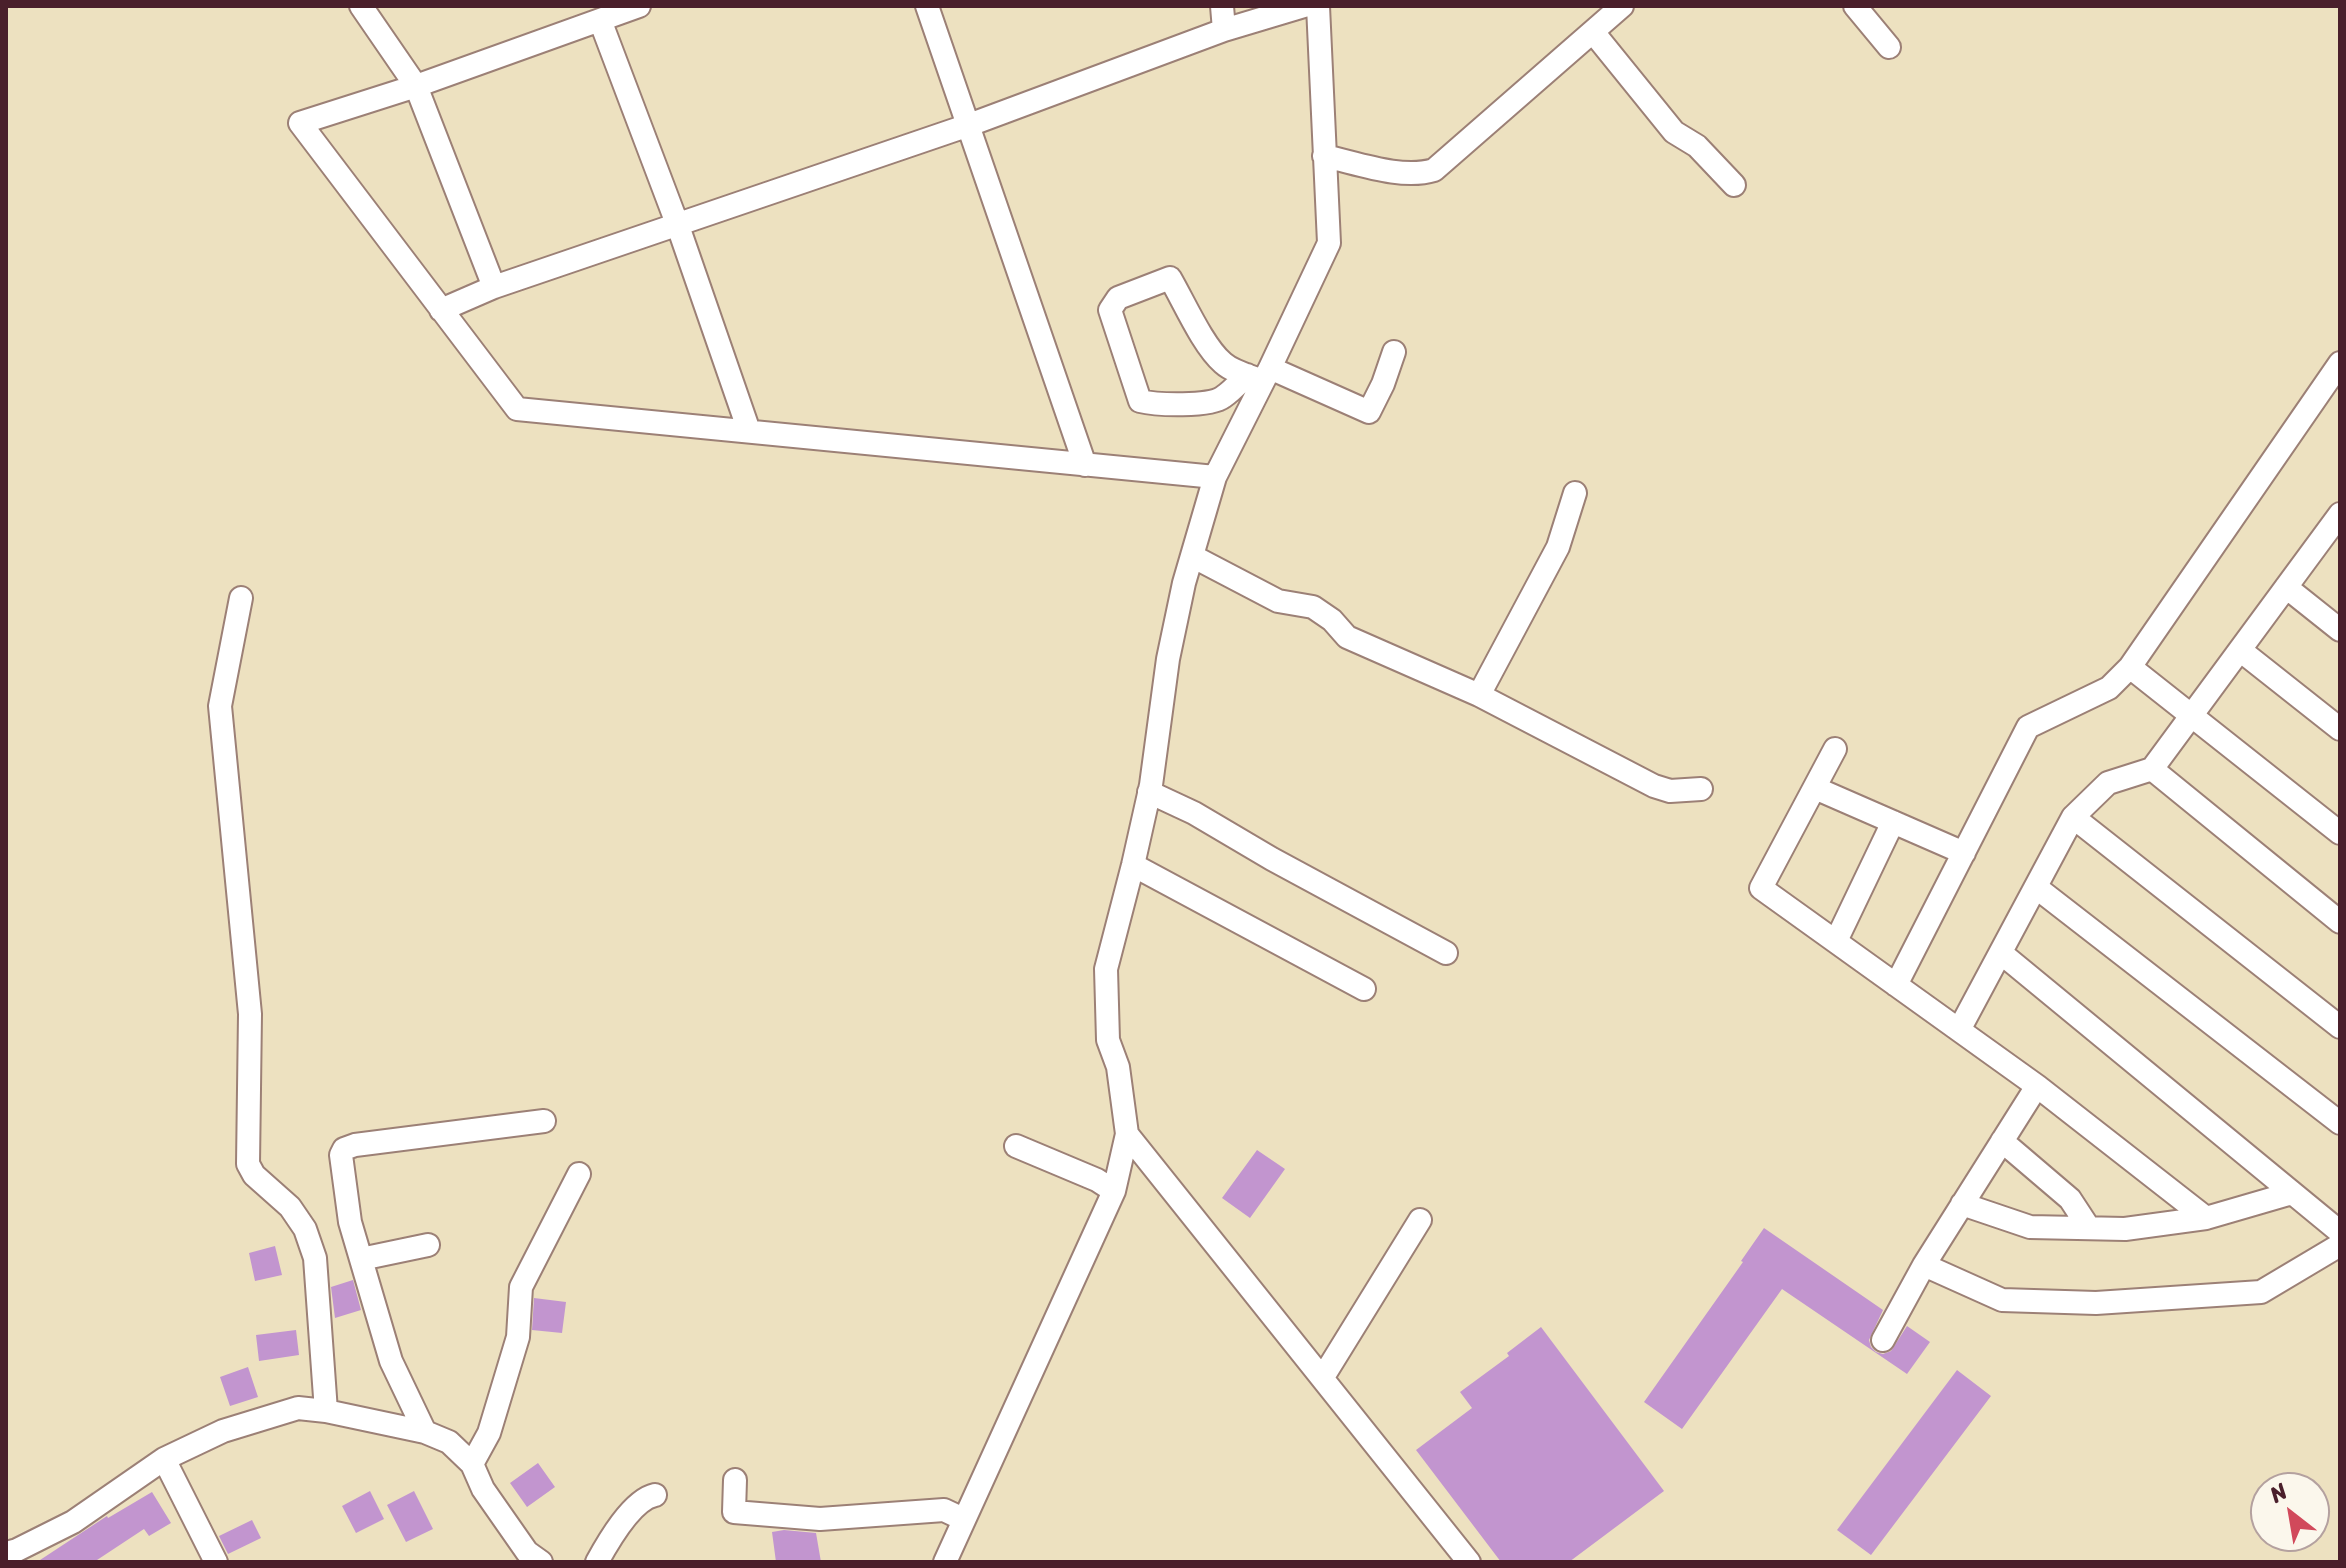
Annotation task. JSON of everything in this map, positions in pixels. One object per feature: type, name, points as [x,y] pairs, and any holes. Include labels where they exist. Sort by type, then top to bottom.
[{"type":"street","points":[[361,6],[416,86],[494,287]]},
{"type":"street","points":[[639,6],[416,86],[300,123],[517,409],[1215,477]]},
{"type":"street","points":[[927,6],[1085,465]]},
{"type":"street","points":[[1222,6],[1224,30]]},
{"type":"street","points":[[441,310],[494,287],[969,125],[1224,30],[1304,6]]},
{"type":"street","points":[[945,1562],[1114,1191],[1127,1134],[1118,1067],[1108,1040],[1106,969],[1149,792],[1168,659],[1184,583],[1215,477],[1260,375],[1329,243],[1318,6]]},
{"type":"street","points":[[1324,156],[1401,173],[1421,174],[1434,170],[1622,6]]},
{"type":"street","points":[[1855,6],[1889,47]]},
{"type":"street","points":[[600,20],[678,226],[749,431]]},
{"type":"street","points":[[1593,32],[1674,132],[1697,146],[1734,185]]},
{"type":"street","points":[[1260,375],[1213,402],[1150,404],[1140,401],[1110,310],[1118,298],[1170,278],[1208,345],[1225,365],[1260,375],[1369,412],[1394,352]]},
{"type":"street","points":[[1896,985],[2028,727],[2109,688],[2130,667],[2340,363]]},
{"type":"street","points":[[1479,695],[1558,547],[1575,493]]},
{"type":"street","points":[[1959,1030],[2073,817],[2108,783],[2152,769],[2338,519]]},
{"type":"street","points":[[1192,556],[1278,601],[1313,607],[1332,620],[1347,637],[1479,695],[1654,786],[1670,791],[1701,789]]},
{"type":"street","points":[[2286,587],[2340,630]]},
{"type":"street","points":[[241,598],[220,706],[250,1014],[248,1164],[254,1175],[290,1207],[305,1229],[315,1258],[326,1411]]},
{"type":"street","points":[[2240,650],[2340,729]]},
{"type":"street","points":[[2130,667],[2340,833]]},
{"type":"street","points":[[1835,749],[1761,888],[2037,1086],[2206,1218]]},
{"type":"street","points":[[2152,769],[2340,922]]},
{"type":"street","points":[[1815,788],[1964,853]]},
{"type":"street","points":[[1149,792],[1194,813],[1446,953]]},
{"type":"street","points":[[2073,817],[2340,1027]]},
{"type":"street","points":[[1836,941],[1893,822]]},
{"type":"street","points":[[1133,865],[1364,989]]},
{"type":"street","points":[[2037,888],[2340,1123]]},
{"type":"street","points":[[2001,953],[2340,1232]]},
{"type":"street","points":[[1883,1340],[1924,1265],[2037,1086]]},
{"type":"street","points":[[425,1432],[391,1361],[350,1222],[341,1155],[344,1149],[355,1145],[544,1121]]},
{"type":"street","points":[[1127,1134],[1469,1562]]},
{"type":"street","points":[[2002,1141],[2070,1199],[2089,1228]]},
{"type":"street","points":[[1016,1146],[1097,1180],[1114,1191]]},
{"type":"street","points":[[472,1464],[489,1433],[518,1337],[521,1287],[579,1174]]},
{"type":"street","points":[[1962,1204],[2030,1227],[2125,1229],[2206,1218],[2292,1193]]},
{"type":"street","points":[[1323,1377],[1420,1220]]},
{"type":"street","points":[[361,1259],[428,1245]]},
{"type":"street","points":[[1924,1265],[2002,1300],[2096,1303],[2261,1292],[2340,1245]]},
{"type":"street","points":[[6,1553],[73,1522],[164,1459],[223,1431],[298,1408],[425,1432],[449,1442],[472,1464],[483,1489],[527,1552],[541,1562]]},
{"type":"street","points":[[164,1459],[216,1562]]},
{"type":"street","points":[[735,1480],[734,1512],[820,1519],[944,1510],[963,1519]]},
{"type":"street","points":[[597,1562],[611,1536],[646,1497],[655,1495]]},
{"type":"building","points":[[1257,1150],[1285,1169],[1250,1218],[1222,1198]]},
{"type":"building","points":[[1764,1228],[1883,1310],[1869,1340],[1876,1352],[1883,1354],[1891,1351],[1907,1326],[1930,1342],[1907,1374],[1782,1289],[1682,1429],[1644,1402]]},
{"type":"building","points":[[275,1246],[282,1275],[255,1281],[249,1253]]},
{"type":"building","points":[[353,1280],[361,1310],[335,1318],[331,1287]]},
{"type":"building","points":[[534,1298],[566,1302],[562,1333],[532,1330]]},
{"type":"building","points":[[1541,1327],[1664,1491],[1569,1562],[1501,1562],[1416,1450],[1472,1408],[1460,1392],[1509,1356],[1507,1353]]},
{"type":"building","points":[[296,1330],[299,1355],[259,1361],[256,1335]]},
{"type":"building","points":[[248,1367],[258,1397],[230,1406],[220,1377]]},
{"type":"building","points":[[1957,1370],[1991,1396],[1871,1555],[1837,1530]]},
{"type":"building","points":[[538,1463],[555,1487],[527,1507],[510,1483]]},
{"type":"building","points":[[370,1491],[384,1519],[356,1533],[342,1506]]},
{"type":"building","points":[[414,1491],[433,1529],[406,1542],[387,1505]]},
{"type":"building","points":[[152,1492],[171,1523],[149,1536],[144,1529],[94,1562],[37,1562],[107,1516]]},
{"type":"building","points":[[252,1520],[261,1538],[228,1554],[219,1536]]},
{"type":"building","points":[[772,1532],[816,1533],[821,1562],[776,1562]]}]
